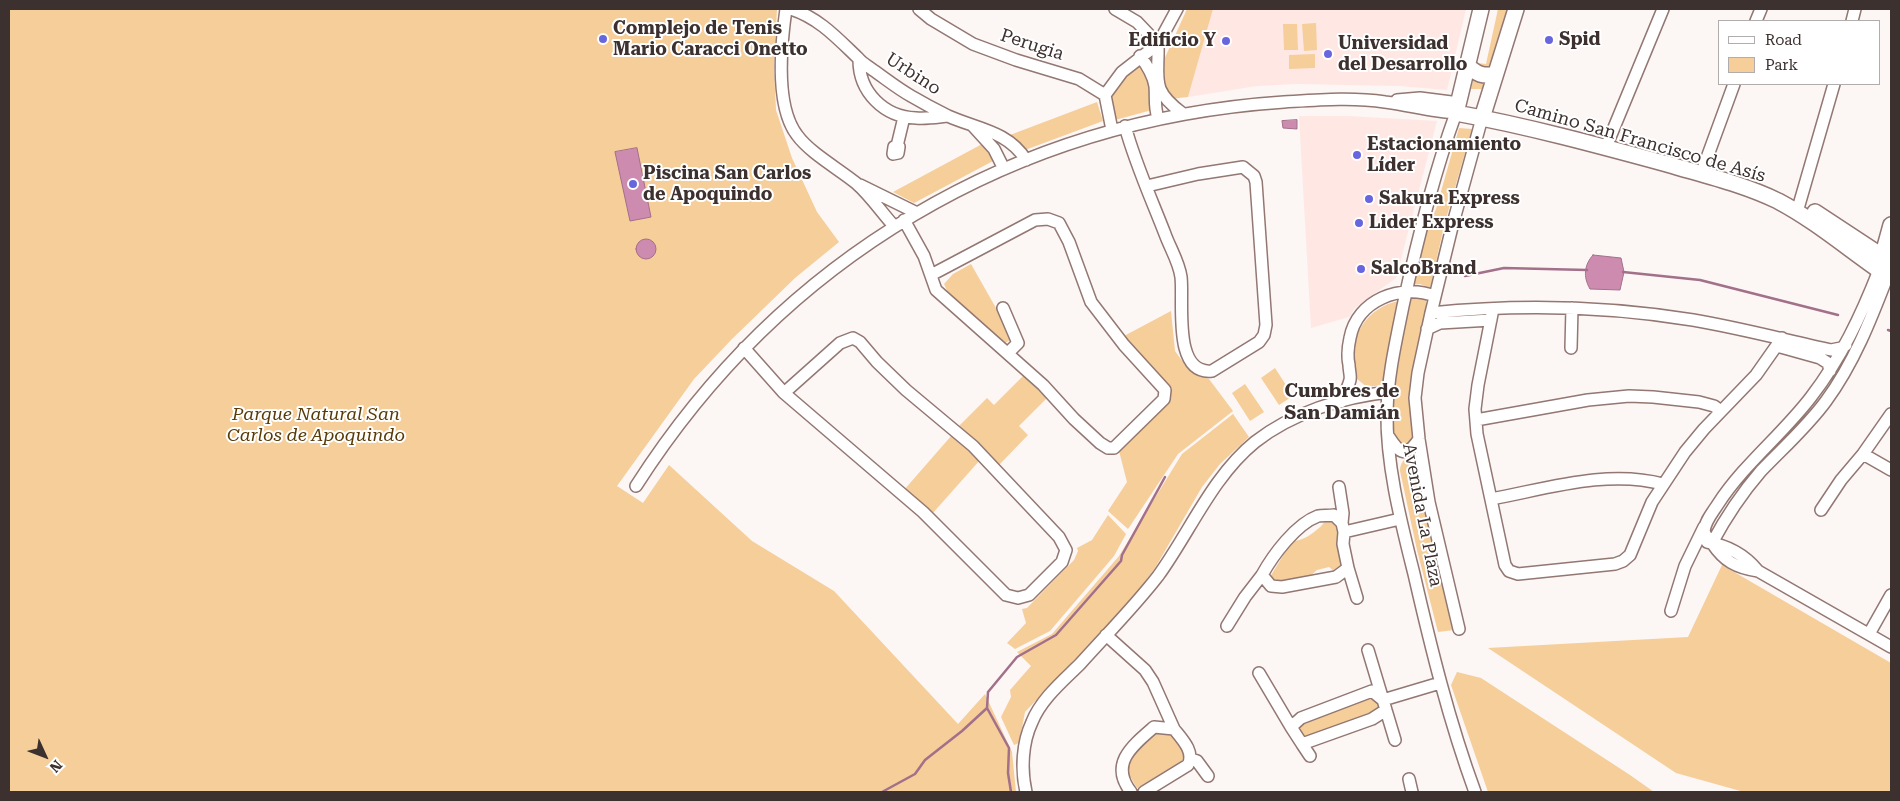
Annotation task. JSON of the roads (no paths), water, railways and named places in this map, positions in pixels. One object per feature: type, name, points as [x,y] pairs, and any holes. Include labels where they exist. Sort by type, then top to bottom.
[{"type":"main road","name":"Avenida La Plaza","points":[[1458,108],[1481,9]]},
{"type":"main road","name":"Avenida La Plaza","points":[[1483,113],[1516,9]]},
{"type":"main road","points":[[1468,66],[1481,75],[1496,74]]},
{"type":"main road","name":"Camino San Francisco de Asís","points":[[1458,108],[1704,166],[1755,182],[1798,207],[1887,268]]},
{"type":"main road","name":"Camino San Francisco de Asís","points":[[1607,143],[1752,190],[1798,207]]},
{"type":"main road","points":[[1887,268],[1891,225]]},
{"type":"street","points":[[786,9],[782,46],[782,79],[784,101],[792,126],[804,142],[858,185],[899,223],[924,256],[936,290],[1043,385],[1100,444],[1108,448],[1114,448],[1164,399],[1166,390],[1124,345],[1091,302],[1069,242],[1059,223],[1048,219],[1035,220],[931,275]]},
{"type":"street","name":"Urbino","points":[[791,9],[815,20],[831,32],[859,60],[910,96],[948,116],[972,126],[989,130],[1002,137],[1018,149],[1026,160]]},
{"type":"street","name":"Perugia","points":[[919,9],[931,19],[973,44],[1016,60],[1079,79],[1105,95]]},
{"type":"street","points":[[1115,9],[1137,22],[1158,44]]},
{"type":"street","points":[[1177,9],[1158,44],[1157,70],[1158,84],[1162,95],[1167,102],[1182,113]]},
{"type":"street","points":[[1607,143],[1663,9]]},
{"type":"street","points":[[1112,130],[1105,95],[1122,72],[1140,56],[1158,44]]},
{"type":"street","points":[[1140,56],[1152,76],[1155,86],[1154,106],[1158,118]]},
{"type":"street","name":"Urbino","points":[[859,60],[859,70],[864,84],[869,93],[884,108],[904,117],[948,116]]},
{"type":"street","points":[[1704,166],[1734,85]]},
{"type":"street","points":[[1798,207],[1834,85]]},
{"type":"street","name":"Camino San Francisco de Asís","points":[[636,486],[680,421],[710,385],[744,348],[810,287],[851,255],[899,223],[971,184],[1026,160],[1112,130],[1182,113],[1227,106],[1344,100],[1385,102],[1438,112],[1458,108]]},
{"type":"street","name":"Avenida La Plaza","points":[[1458,108],[1425,210],[1406,291],[1391,368],[1388,392],[1388,434],[1400,519],[1440,683],[1475,792]]},
{"type":"street","name":"Avenida La Plaza","points":[[1459,629],[1429,502],[1419,439],[1415,398],[1427,329],[1452,226],[1483,113]]},
{"type":"street","points":[[897,146],[904,117]]},
{"type":"street","name":"Urbino","points":[[972,126],[994,149],[1004,169]]},
{"type":"street","points":[[1125,126],[1138,167],[1179,267],[1182,292],[1182,328],[1187,352],[1191,362],[1197,368],[1205,372],[1212,371],[1259,342],[1264,335],[1266,325],[1256,182],[1254,176],[1243,167],[1198,174],[1147,186]]},
{"type":"street","points":[[858,185],[917,213]]},
{"type":"street","points":[[1671,611],[1680,580],[1694,548],[1704,527],[1729,487],[1756,456],[1795,417],[1830,371],[1847,344],[1887,268]]},
{"type":"street","points":[[1712,543],[1744,491],[1812,419],[1841,379],[1862,340],[1887,268]]},
{"type":"street","points":[[1366,395],[1351,379],[1348,363],[1350,336],[1358,319],[1374,303],[1396,292],[1423,292],[1435,296]]},
{"type":"street","points":[[1003,308],[1018,343],[1008,353]]},
{"type":"street","points":[[1427,329],[1440,323],[1492,315],[1572,308],[1618,310],[1692,320],[1780,342],[1831,350],[1841,348],[1847,344]]},
{"type":"street","points":[[1571,348],[1572,308]]},
{"type":"street","points":[[1431,313],[1492,315]]},
{"type":"street","points":[[1492,315],[1477,394],[1477,434],[1505,565],[1509,571],[1518,574],[1615,564],[1623,561],[1630,555],[1645,517],[1663,484],[1685,452],[1721,411],[1748,385],[1780,342]]},
{"type":"street","points":[[744,348],[784,393],[923,512],[1006,595],[1018,598],[1029,595],[1062,562],[1066,550],[1060,537],[973,446],[906,390],[877,362],[860,342],[853,338],[840,343],[784,393]]},
{"type":"street","points":[[1780,342],[1820,358],[1828,364],[1830,371]]},
{"type":"street","points":[[1341,402],[1351,379]]},
{"type":"street","points":[[1026,792],[1023,756],[1032,720],[1056,688],[1136,603],[1159,574],[1202,507],[1239,457],[1279,426],[1316,409],[1366,395],[1388,392]]},
{"type":"street","points":[[1476,420],[1588,400],[1629,396],[1699,402],[1714,406],[1721,411]]},
{"type":"street","points":[[1821,510],[1841,480],[1863,454],[1891,414]]},
{"type":"street","points":[[1388,434],[1398,450],[1408,451]]},
{"type":"street","points":[[1392,470],[1398,460],[1419,439]]},
{"type":"street","points":[[1863,454],[1891,470]]},
{"type":"street","points":[[1491,499],[1602,478],[1641,480],[1663,484]]},
{"type":"street","points":[[1339,487],[1343,513],[1343,544],[1348,568],[1358,598]]},
{"type":"street","points":[[1227,626],[1271,559],[1294,532],[1318,516],[1334,515],[1343,527]]},
{"type":"street","points":[[1343,527],[1400,519]]},
{"type":"street","points":[[1704,527],[1705,536],[1712,543]]},
{"type":"street","points":[[1694,548],[1702,542],[1724,546],[1747,559],[1758,571],[1891,647]]},
{"type":"street","points":[[1262,575],[1271,586],[1282,587],[1336,577],[1348,568]]},
{"type":"street","points":[[1869,634],[1891,595]]},
{"type":"street","points":[[1106,635],[1145,670],[1174,729],[1190,752],[1191,759],[1188,765],[1144,792]]},
{"type":"street","points":[[1368,650],[1396,740]]},
{"type":"street","points":[[1259,673],[1310,756]]},
{"type":"street","points":[[1302,744],[1372,719],[1385,705],[1440,683]]},
{"type":"street","points":[[1291,726],[1301,718],[1372,691],[1385,705]]},
{"type":"street","points":[[1131,792],[1122,777],[1123,761],[1130,751],[1154,727],[1161,700]]},
{"type":"street","points":[[1154,727],[1174,729]]},
{"type":"street","points":[[1191,759],[1197,761],[1208,776]]},
{"type":"street","points":[[1409,779],[1412,792]]},
{"type":"waterway","points":[[1465,276],[1504,268],[1587,270]]},
{"type":"waterway","points":[[1623,272],[1700,280],[1838,315]]},
{"type":"waterway","points":[[1011,792],[1008,773],[1009,748],[987,708],[988,692],[1017,657],[1056,635],[1121,561],[1122,555],[1165,477]]},
{"type":"waterway","points":[[882,792],[915,774],[925,760],[962,731],[987,708]]},
{"type":"place","name":"Complejo de Tenis Mario Caracci Onetto","points":[[603,39]]},
{"type":"place","name":"Spid","points":[[1549,40]]},
{"type":"place","name":"Edificio Y","points":[[1226,41]]},
{"type":"place","name":"Universidad del Desarrollo","points":[[1328,54]]},
{"type":"place","name":"Estacionamiento Líder","points":[[1357,155]]},
{"type":"place","name":"Piscina San Carlos de Apoquindo","points":[[633,184]]},
{"type":"place","name":"Sakura Express","points":[[1369,199]]},
{"type":"place","name":"Lider Express","points":[[1359,223]]},
{"type":"place","name":"SalcoBrand","points":[[1361,269]]},
{"type":"district","name":"Cumbres de San Damián","points":[[1342,402]]},
{"type":"park label","name":"Parque Natural San Carlos de Apoquindo","points":[[316,425]]}]
